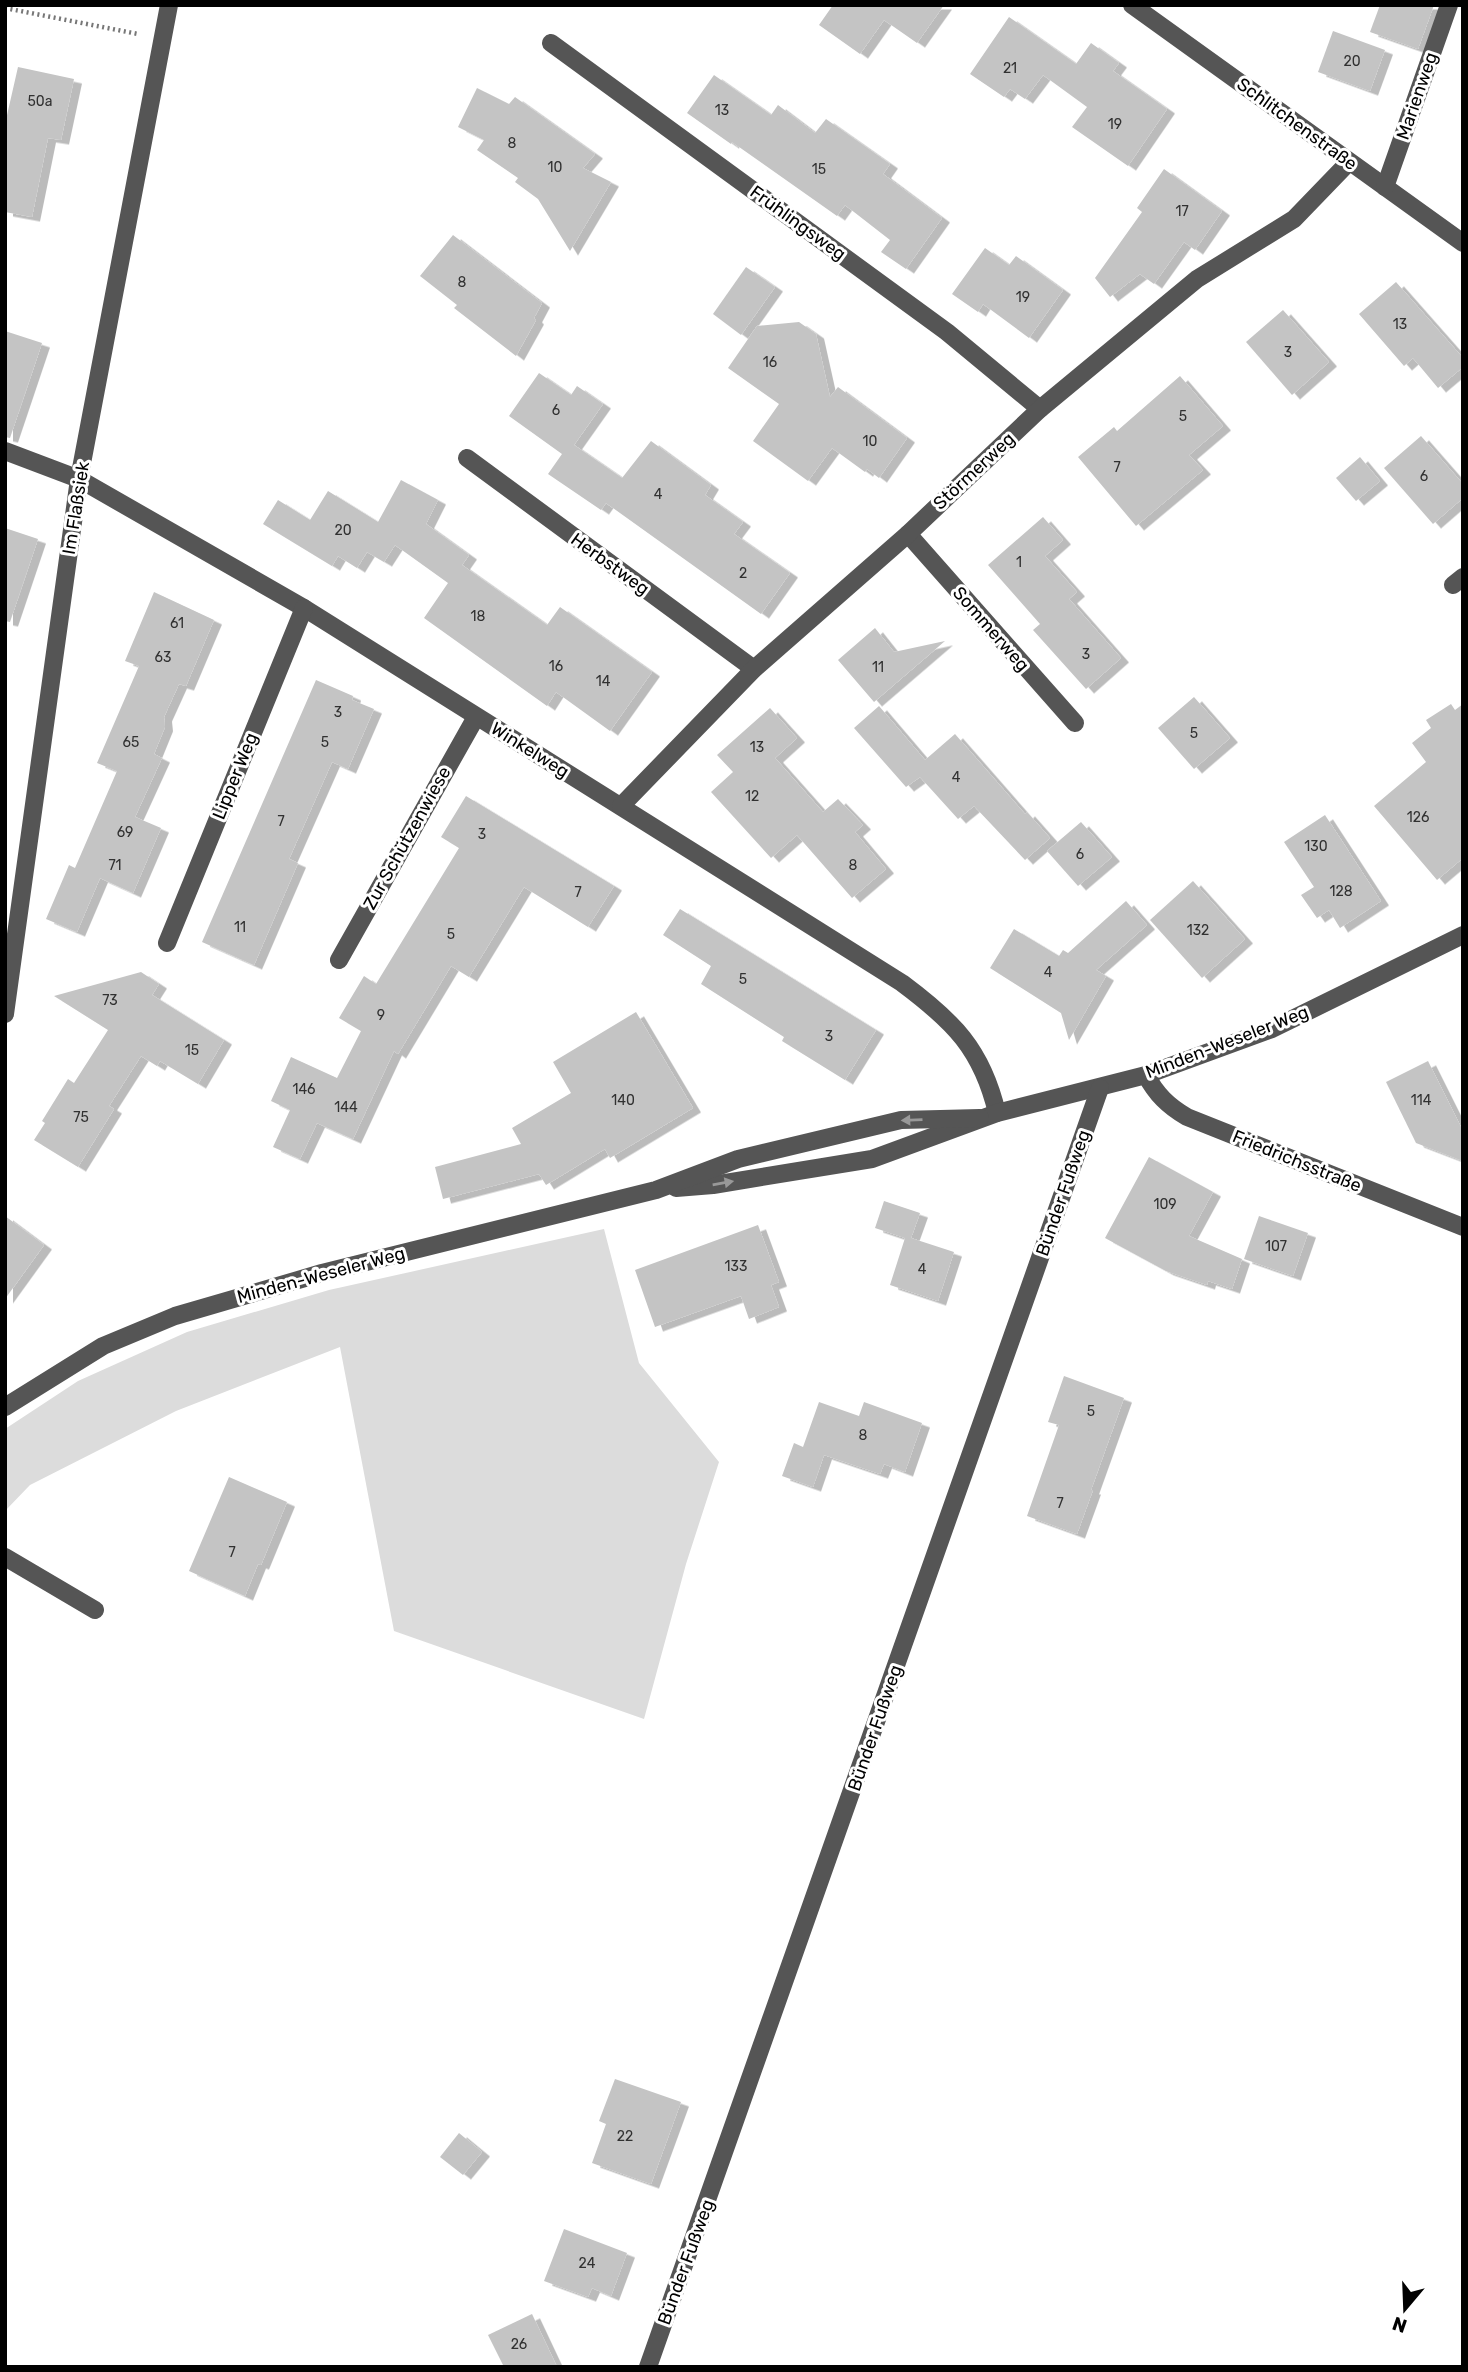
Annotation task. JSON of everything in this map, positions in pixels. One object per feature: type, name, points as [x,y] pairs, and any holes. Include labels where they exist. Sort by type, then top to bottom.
[{"type":"street","name":"Im Flaßsiek","points":[[5,1014],[79,479],[169,5]]},
{"type":"street","name":"Schlitchenstraße","points":[[1132,5],[1463,243]]},
{"type":"street","name":"Marienweg","points":[[1385,187],[1449,5]]},
{"type":"street","name":"Frühlingsweg","points":[[551,43],[947,332],[1040,409]]},
{"type":"street","name":"Störmerweg","points":[[621,806],[754,669],[908,534],[1040,409],[1197,279],[1294,219],[1349,162]]},
{"type":"street","name":"Winkelweg","points":[[5,451],[79,479],[304,608],[902,983],[937,1011],[968,1042],[979,1060],[993,1095],[989,1116]]},
{"type":"street","name":"Herbstweg","points":[[467,458],[754,669]]},
{"type":"street","name":"Sommerweg","points":[[908,534],[1074,723]]},
{"type":"street","name":"Lipper Weg","points":[[167,943],[304,608]]},
{"type":"street","name":"Zur Schützenwiese","points":[[339,960],[476,717]]},
{"type":"street","name":"Minden-Weseler Weg","points":[[656,1190],[713,1185],[872,1159],[989,1116],[1146,1075],[1272,1029],[1463,936]]},
{"type":"street","name":"Friedrichsstraße","points":[[1146,1075],[1162,1100],[1187,1117],[1463,1227]]},
{"type":"street","name":"Bünder Fußweg","points":[[648,2367],[1100,1088]]},
{"type":"street","name":"Minden-Weseler Weg","points":[[5,1407],[103,1346],[175,1315],[322,1273],[656,1190],[738,1159],[901,1121],[989,1116]]},
{"type":"street","points":[[5,1557],[95,1610]]},
{"type":"path","points":[[5,8],[163,39]]},
{"type":"shaded area","points":[[604,1229],[639,1363],[719,1462],[686,1564],[644,1719],[394,1631],[340,1347],[176,1411],[30,1485],[5,1511],[5,1429],[78,1381],[187,1332],[329,1290]]},
{"type":"building","points":[[833,5],[944,5],[917,43],[884,20],[860,54],[819,25]]},
{"type":"building","points":[[1380,5],[1434,5],[1418,49],[1370,32]]},
{"type":"building","points":[[1009,17],[1076,64],[1091,43],[1119,63],[1113,71],[1167,109],[1128,166],[1072,127],[1087,107],[1043,75],[1025,99],[1010,89],[1004,97],[970,74]]},
{"type":"building","points":[[1333,31],[1385,50],[1370,91],[1318,72]]},
{"type":"building","points":[[18,67],[74,79],[61,140],[48,138],[32,217],[5,212],[5,124]]},
{"type":"building","points":[[714,75],[771,115],[778,105],[815,133],[826,119],[890,164],[883,174],[942,218],[906,269],[881,252],[890,240],[845,205],[837,216],[687,113]]},
{"type":"building","points":[[477,88],[509,104],[515,97],[595,154],[583,168],[611,182],[570,251],[538,199],[515,182],[518,178],[477,150],[484,140],[458,127]]},
{"type":"building","points":[[1164,169],[1222,211],[1195,250],[1184,242],[1154,284],[1140,274],[1110,297],[1095,278],[1142,212],[1137,208]]},
{"type":"building","points":[[453,235],[542,303],[534,318],[536,320],[516,356],[454,308],[457,305],[420,276]]},
{"type":"building","points":[[985,248],[1009,265],[1016,256],[1063,290],[1029,338],[983,304],[978,312],[952,294]]},
{"type":"building","points":[[746,267],[775,287],[741,335],[713,314]]},
{"type":"building","points":[[1396,282],[1463,358],[1463,367],[1438,388],[1413,358],[1404,366],[1359,314]]},
{"type":"building","points":[[1283,310],[1329,362],[1292,395],[1246,342]]},
{"type":"building","points":[[799,322],[816,334],[830,397],[838,387],[907,438],[879,478],[867,469],[865,472],[832,448],[808,481],[753,441],[779,404],[728,368],[757,326]]},
{"type":"building","points":[[5,331],[42,343],[10,438],[5,437]]},
{"type":"building","points":[[539,373],[571,395],[577,386],[603,404],[574,445],[622,478],[651,441],[711,485],[705,495],[743,522],[734,534],[790,573],[761,614],[606,503],[601,510],[548,474],[562,454],[509,416]]},
{"type":"building","points":[[1180,376],[1223,426],[1189,455],[1203,470],[1136,526],[1078,457],[1114,427],[1117,431]]},
{"type":"building","points":[[1421,436],[1463,484],[1463,498],[1433,524],[1384,468]]},
{"type":"building","points":[[1360,457],[1380,481],[1356,501],[1336,478]]},
{"type":"building","points":[[401,480],[438,500],[426,524],[469,555],[462,565],[547,625],[560,607],[652,672],[610,731],[556,692],[547,706],[424,618],[448,583],[395,545],[384,562],[367,552],[357,568],[338,556],[332,566],[263,524],[278,500],[310,520],[328,491],[378,522]]},
{"type":"building","points":[[1043,517],[1063,540],[1045,556],[1077,592],[1069,599],[1121,658],[1086,689],[1033,630],[1040,624],[988,565]]},
{"type":"building","points":[[5,528],[38,539],[10,622],[5,621]]},
{"type":"building","points":[[154,592],[214,620],[186,686],[179,684],[164,717],[165,727],[154,754],[162,758],[135,817],[161,828],[133,893],[100,878],[77,932],[46,919],[69,865],[75,868],[117,771],[97,763],[139,666],[125,661]]},
{"type":"building","points":[[875,628],[894,652],[945,641],[874,702],[838,660]]},
{"type":"building","points":[[316,680],[353,696],[352,700],[374,709],[348,769],[332,762],[289,859],[298,863],[254,965],[202,942]]},
{"type":"building","points":[[1194,697],[1230,738],[1194,769],[1158,728]]},
{"type":"building","points":[[1451,704],[1455,710],[1463,704],[1463,858],[1437,880],[1374,806],[1426,762],[1412,743],[1431,728],[1426,720]]},
{"type":"building","points":[[879,706],[925,760],[955,734],[1025,814],[1027,812],[1050,838],[1025,860],[974,806],[958,819],[920,777],[906,787],[854,728]]},
{"type":"building","points":[[770,708],[797,738],[775,758],[823,812],[838,799],[863,825],[855,832],[886,869],[852,898],[797,835],[771,858],[711,792],[733,772],[717,755]]},
{"type":"building","points":[[466,796],[614,886],[588,927],[524,887],[469,977],[451,966],[398,1054],[394,1051],[353,1139],[317,1123],[300,1159],[273,1147],[290,1110],[271,1101],[291,1057],[337,1078],[361,1031],[339,1018],[364,976],[376,984],[459,848],[441,837]]},
{"type":"building","points":[[1325,815],[1381,901],[1340,928],[1329,910],[1317,918],[1301,895],[1314,887],[1284,842]]},
{"type":"building","points":[[1081,822],[1112,857],[1078,886],[1047,851]]},
{"type":"building","points":[[1193,881],[1245,939],[1202,978],[1150,920]]},
{"type":"building","points":[[1126,901],[1147,925],[1096,970],[1106,976],[1069,1040],[1061,1013],[990,968],[1014,929],[1059,956],[1063,950],[1068,953]]},
{"type":"building","points":[[680,909],[876,1030],[845,1080],[782,1041],[784,1037],[701,984],[711,966],[663,935]]},
{"type":"building","points":[[141,972],[159,984],[152,995],[224,1040],[198,1084],[160,1061],[157,1066],[141,1056],[109,1106],[114,1109],[78,1167],[34,1140],[45,1123],[42,1121],[68,1079],[74,1083],[108,1030],[54,996]]},
{"type":"building","points":[[636,1012],[693,1108],[610,1158],[605,1149],[546,1185],[539,1174],[443,1199],[435,1167],[521,1144],[512,1128],[571,1093],[553,1062]]},
{"type":"building","points":[[1428,1061],[1463,1131],[1463,1161],[1416,1143],[1386,1082]]},
{"type":"building","points":[[1149,1157],[1213,1192],[1189,1236],[1242,1259],[1232,1289],[1208,1281],[1207,1285],[1166,1271],[1105,1238]]},
{"type":"building","points":[[884,1201],[920,1213],[911,1238],[954,1252],[938,1301],[890,1285],[905,1238],[875,1228]]},
{"type":"building","points":[[5,1216],[44,1245],[5,1299]]},
{"type":"building","points":[[1259,1216],[1308,1233],[1293,1276],[1244,1259]]},
{"type":"building","points":[[758,1225],[779,1282],[771,1285],[779,1307],[749,1319],[741,1296],[655,1327],[635,1270]]},
{"type":"building","points":[[1064,1376],[1124,1398],[1077,1534],[1027,1516],[1059,1425],[1048,1422]]},
{"type":"building","points":[[819,1402],[859,1416],[864,1402],[922,1423],[905,1472],[884,1464],[880,1474],[824,1455],[813,1487],[782,1476],[794,1443],[803,1447]]},
{"type":"building","points":[[229,1477],[287,1502],[245,1596],[189,1571]]},
{"type":"building","points":[[615,2079],[681,2102],[651,2184],[592,2163],[606,2124],[599,2121]]},
{"type":"building","points":[[459,2133],[482,2152],[463,2175],[440,2157]]},
{"type":"building","points":[[564,2229],[627,2253],[611,2296],[592,2288],[588,2297],[544,2281]]},
{"type":"building","points":[[532,2314],[557,2367],[504,2367],[488,2335]]}]
